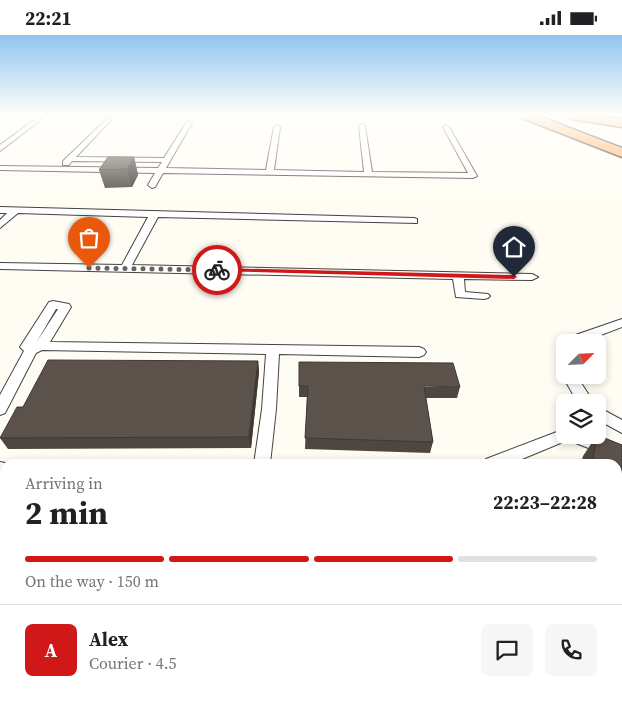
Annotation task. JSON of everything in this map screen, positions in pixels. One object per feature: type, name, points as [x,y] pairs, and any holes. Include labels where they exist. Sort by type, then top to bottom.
[{"type":"street","points":[[59,169],[83,146]]},
{"type":"street","points":[[152,185],[175,146]]},
{"type":"street","points":[[270,172],[275,146]]},
{"type":"street","points":[[365,146],[368,174]]},
{"type":"street","points":[[0,168],[473,176],[457,146]]},
{"type":"street","points":[[70,159],[166,160]]},
{"type":"street","points":[[0,210],[414,221]]},
{"type":"street","points":[[0,225],[15,211]]},
{"type":"street","points":[[125,269],[154,215]]},
{"type":"street","points":[[0,266],[532,277]]},
{"type":"street","points":[[458,276],[460,295],[484,296]]},
{"type":"street","points":[[65,307],[53,305],[27,347],[36,349],[419,352]]},
{"type":"street","points":[[593,334],[622,323]]},
{"type":"street","points":[[0,409],[36,349]]},
{"type":"street","points":[[263,459],[269,409],[273,351]]},
{"type":"street","points":[[606,418],[622,427]]},
{"type":"street","points":[[504,459],[562,436],[574,436],[622,454]]},
{"type":"building","points":[[108,157],[134,157],[127,169],[99,170]]},
{"type":"building","points":[[48,360],[258,361],[249,437],[0,438],[17,407],[23,407]]},
{"type":"building","points":[[299,362],[453,363],[460,387],[424,386],[433,442],[305,438],[308,386],[299,386]]},
{"type":"building","points":[[606,439],[622,445],[622,459],[593,459],[595,444],[606,444]]},
{"type":"way so far","points":[[89,268],[217,270]]},
{"type":"route","points":[[217,270],[514,277]]}]
